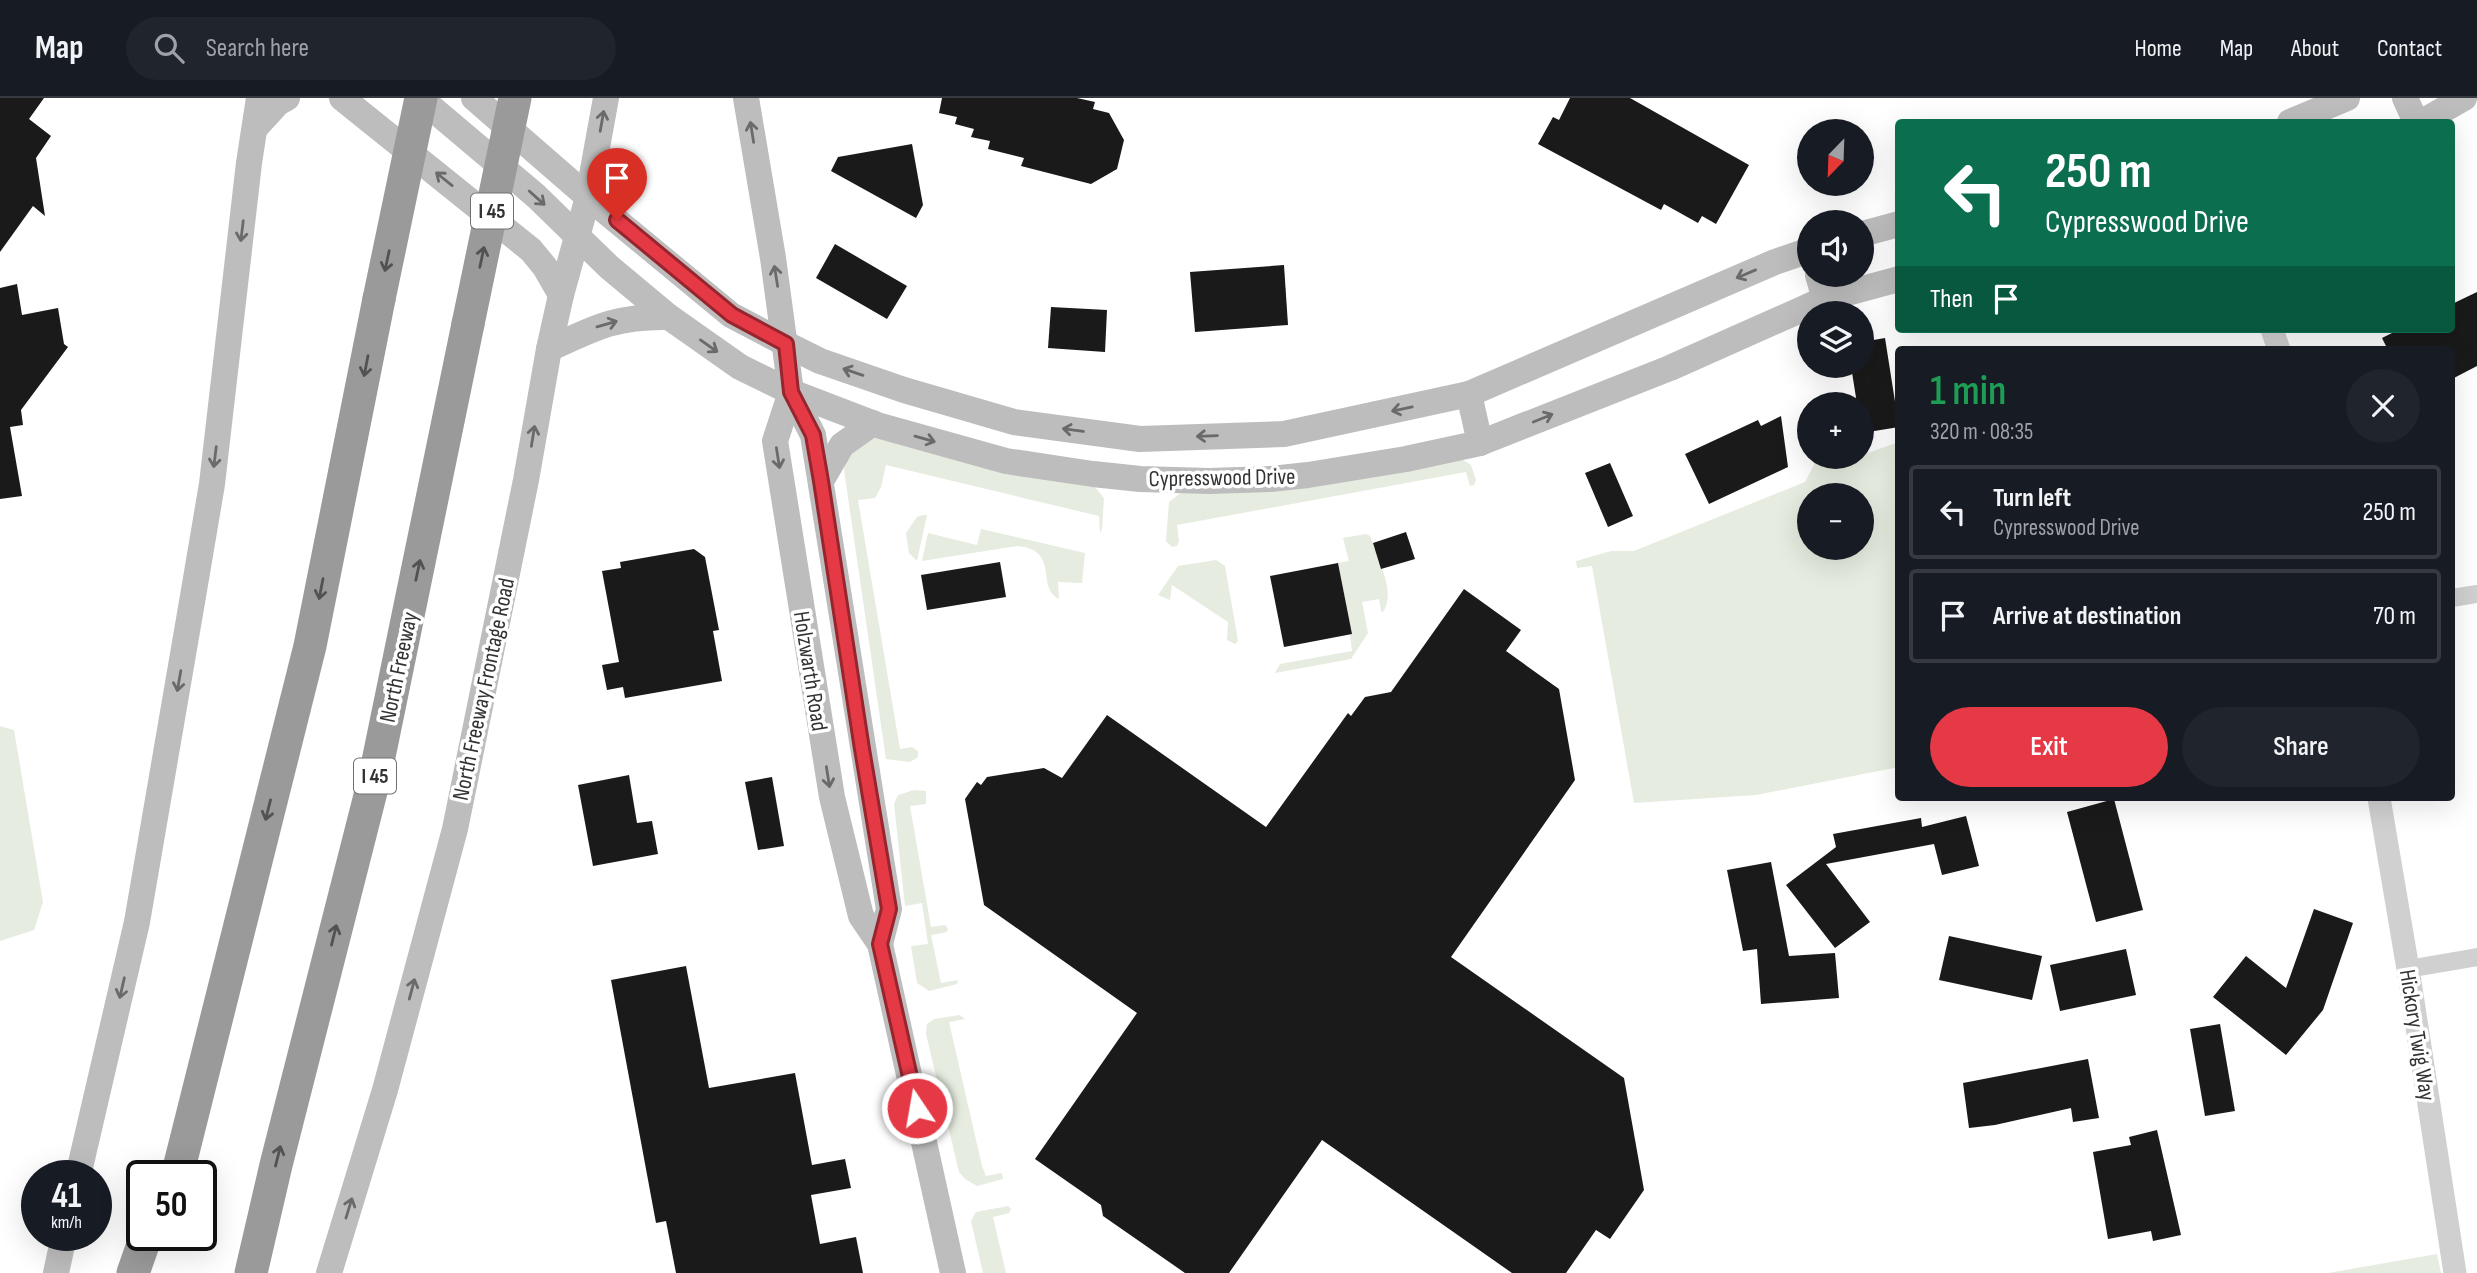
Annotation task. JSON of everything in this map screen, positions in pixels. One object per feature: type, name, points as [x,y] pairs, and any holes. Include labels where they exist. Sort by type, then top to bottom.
[{"type":"highway","points":[[181,1160],[310,646],[421,98]]},
{"type":"highway","name":"North Freeway","points":[[252,1273],[276,1165],[375,776],[515,98]]},
{"type":"highway","points":[[170,1160],[211,1036]]},
{"type":"highway","points":[[133,1273],[141,1251]]},
{"type":"highway","points":[[153,1273],[159,1251]]},
{"type":"main road","points":[[82,1160],[137,922],[195,589],[212,484],[259,98]]},
{"type":"main road","points":[[256,127],[278,103],[287,98]]},
{"type":"main road","points":[[342,98],[531,250],[545,267],[561,295]]},
{"type":"main road","name":"Cypresswood Drive","points":[[421,98],[536,197],[608,267],[669,317],[740,366],[791,392],[873,424],[1006,461],[1093,474],[1156,480],[1209,481],[1308,475],[1406,459],[1480,443],[1670,368],[1822,287]]},
{"type":"main road","name":"Cypresswood Drive","points":[[474,98],[587,197],[732,315],[786,344],[820,361],[1014,422],[1140,439],[1284,434],[1469,394],[1797,254]]},
{"type":"main road","name":"North Freeway Frontage Road","points":[[329,1273],[385,1090],[455,829],[526,480],[549,349],[587,197],[606,98]]},
{"type":"main road","name":"Holzwarth Road","points":[[746,98],[786,344],[791,392],[813,435],[889,909],[880,944]]},
{"type":"main road","points":[[2297,119],[2347,98]]},
{"type":"main road","points":[[2405,98],[2415,119]]},
{"type":"main road","points":[[2427,119],[2464,98]]},
{"type":"main road","points":[[1874,231],[1895,225]]},
{"type":"main road","name":"Cypresswood Drive","points":[[1874,282],[1895,279]]},
{"type":"main road","points":[[549,349],[609,322],[669,317]]},
{"type":"main road","name":"Holzwarth Road","points":[[791,392],[775,441],[829,784],[861,916],[880,944],[953,1273]]},
{"type":"main road","points":[[1469,394],[1480,443]]},
{"type":"main road","points":[[821,481],[842,445],[873,424]]},
{"type":"main road","points":[[56,1273],[61,1251]]},
{"type":"street","points":[[2455,598],[2477,594]]},
{"type":"street","name":"Hickory Twig Way","points":[[2380,801],[2455,1273]]},
{"type":"street","points":[[2408,969],[2477,957]]},
{"type":"shaded area","points":[[879,438],[1094,486],[1104,498],[1100,533],[1099,516],[886,465],[881,487],[875,498],[858,500],[900,749],[912,747],[918,751],[918,757],[910,762],[886,759],[844,470],[846,458],[863,439]]},
{"type":"shaded area","points":[[1895,443],[1895,768],[1756,795],[1634,803],[1592,566],[1577,568],[1576,561],[1611,551],[1634,551],[1797,485],[1797,560],[1874,560],[1874,483],[1803,483],[1812,469],[1874,469],[1874,451]]},
{"type":"shaded area","points":[[1460,458],[1471,465],[1476,480],[1474,485],[1470,486],[1466,472],[1177,525],[1177,546],[1172,547],[1166,541],[1169,502],[1182,492]]},
{"type":"shaded area","points":[[927,515],[917,561],[909,553],[906,533],[917,517]]},
{"type":"shaded area","points":[[981,529],[1085,553],[1082,583],[1058,582],[1059,599],[1048,586],[1039,554],[1017,546],[922,561],[928,533],[977,545]]},
{"type":"shaded area","points":[[1366,534],[1370,536],[1387,587],[1387,604],[1383,612],[1379,599],[1362,602],[1368,633],[1351,659],[1275,673],[1280,664],[1352,651],[1352,634],[1338,563],[1349,561],[1343,538]]},
{"type":"shaded area","points":[[1216,560],[1225,566],[1238,641],[1235,644],[1227,640],[1228,622],[1172,585],[1170,600],[1158,595],[1178,566]]},
{"type":"shaded area","points":[[0,726],[14,730],[43,902],[34,930],[0,941]]},
{"type":"shaded area","points":[[914,790],[926,791],[926,804],[910,806],[931,927],[945,925],[948,929],[947,932],[931,935],[941,983],[958,980],[957,984],[929,991],[917,983],[911,946],[928,944],[922,903],[905,906],[894,804],[898,795]]},
{"type":"shaded area","points":[[960,1015],[965,1019],[949,1022],[982,1166],[986,1176],[1002,1173],[1003,1179],[977,1186],[959,1172],[926,1034],[927,1024],[934,1019]]},
{"type":"shaded area","points":[[1008,1206],[1011,1209],[1009,1213],[993,1217],[1006,1273],[983,1273],[971,1221],[976,1212]]},
{"type":"shaded area","points":[[2437,1254],[2441,1273],[2328,1273]]},
{"type":"building","points":[[0,98],[44,98],[29,119],[51,136],[36,158],[45,216],[33,206],[0,252]]},
{"type":"building","points":[[942,98],[1077,98],[1095,102],[1093,109],[1109,113],[1124,140],[1117,169],[1091,184],[1021,166],[1024,158],[988,149],[990,141],[971,137],[974,129],[955,124],[957,117],[939,113]]},
{"type":"building","points":[[1570,98],[1630,98],[1749,165],[1716,224],[1702,216],[1698,223],[1664,204],[1661,210],[1538,144],[1553,117],[1559,120]]},
{"type":"building","points":[[912,144],[923,205],[916,218],[831,171],[838,157]]},
{"type":"building","points":[[835,244],[907,286],[887,319],[816,278]]},
{"type":"building","points":[[1284,265],[1288,325],[1195,332],[1190,272]]},
{"type":"building","points":[[17,284],[22,315],[58,308],[64,344],[68,347],[21,410],[23,425],[10,427],[22,496],[0,499],[0,288]]},
{"type":"building","points":[[2477,292],[2477,366],[2455,377],[2455,346],[2386,346],[2382,338],[2392,333],[2455,333],[2455,303]]},
{"type":"building","points":[[1051,307],[1107,310],[1105,352],[1048,348]]},
{"type":"building","points":[[1885,338],[1895,402],[1895,428],[1874,431],[1874,392],[1855,392],[1853,378],[1874,378],[1874,340]]},
{"type":"building","points":[[1781,416],[1788,467],[1709,504],[1685,454],[1758,420],[1761,426]]},
{"type":"building","points":[[1610,463],[1633,516],[1608,527],[1585,473]]},
{"type":"building","points":[[1406,532],[1415,559],[1381,569],[1373,543]]},
{"type":"building","points":[[694,549],[705,557],[719,630],[713,631],[722,681],[625,698],[623,687],[607,690],[602,665],[619,662],[602,571],[621,568],[620,562]]},
{"type":"building","points":[[1000,562],[1006,597],[927,610],[921,575]]},
{"type":"building","points":[[1338,563],[1352,634],[1284,647],[1270,576]]},
{"type":"building","points":[[1464,589],[1521,630],[1506,651],[1559,689],[1575,780],[1451,957],[1624,1078],[1644,1190],[1610,1239],[1596,1230],[1566,1273],[1512,1273],[1322,1140],[1229,1273],[1185,1273],[1103,1216],[1101,1205],[1035,1159],[1137,1013],[984,905],[965,799],[977,782],[981,785],[987,777],[1044,768],[1062,778],[1107,715],[1266,827],[1348,713],[1351,716],[1365,697],[1391,692]]},
{"type":"building","points":[[629,775],[637,823],[652,821],[658,854],[593,866],[578,785]]},
{"type":"building","points":[[772,777],[784,846],[758,850],[745,782]]},
{"type":"building","points":[[2115,801],[2143,910],[2096,922],[2067,812]]},
{"type":"building","points":[[1966,816],[1979,866],[1942,875],[1934,844],[1826,864],[1870,922],[1835,948],[1786,885],[1836,847],[1833,834],[1921,818],[1922,827]]},
{"type":"building","points":[[1771,862],[1789,956],[1835,953],[1839,998],[1761,1004],[1757,949],[1743,951],[1727,870]]},
{"type":"building","points":[[2314,909],[2353,923],[2323,1010],[2286,1055],[2213,997],[2246,956],[2286,988]]},
{"type":"building","points":[[1949,936],[2042,956],[2032,1000],[1939,980]]},
{"type":"building","points":[[2126,949],[2136,995],[2060,1011],[2050,965]]},
{"type":"building","points":[[686,966],[709,1088],[795,1073],[812,1165],[845,1159],[851,1188],[811,1195],[820,1244],[856,1237],[863,1273],[676,1273],[666,1221],[656,1223],[611,980]]},
{"type":"building","points":[[2220,1024],[2235,1111],[2205,1116],[2190,1029]]},
{"type":"building","points":[[2088,1059],[2099,1118],[2073,1122],[2071,1108],[1969,1128],[1963,1083]]},
{"type":"building","points":[[2157,1130],[2181,1235],[2153,1241],[2151,1231],[2108,1239],[2093,1152],[2131,1145],[2129,1137]]},
{"type":"route","points":[[617,220],[732,315],[786,344],[791,392],[813,435],[821,481],[889,909],[880,944],[917,1108]]}]
